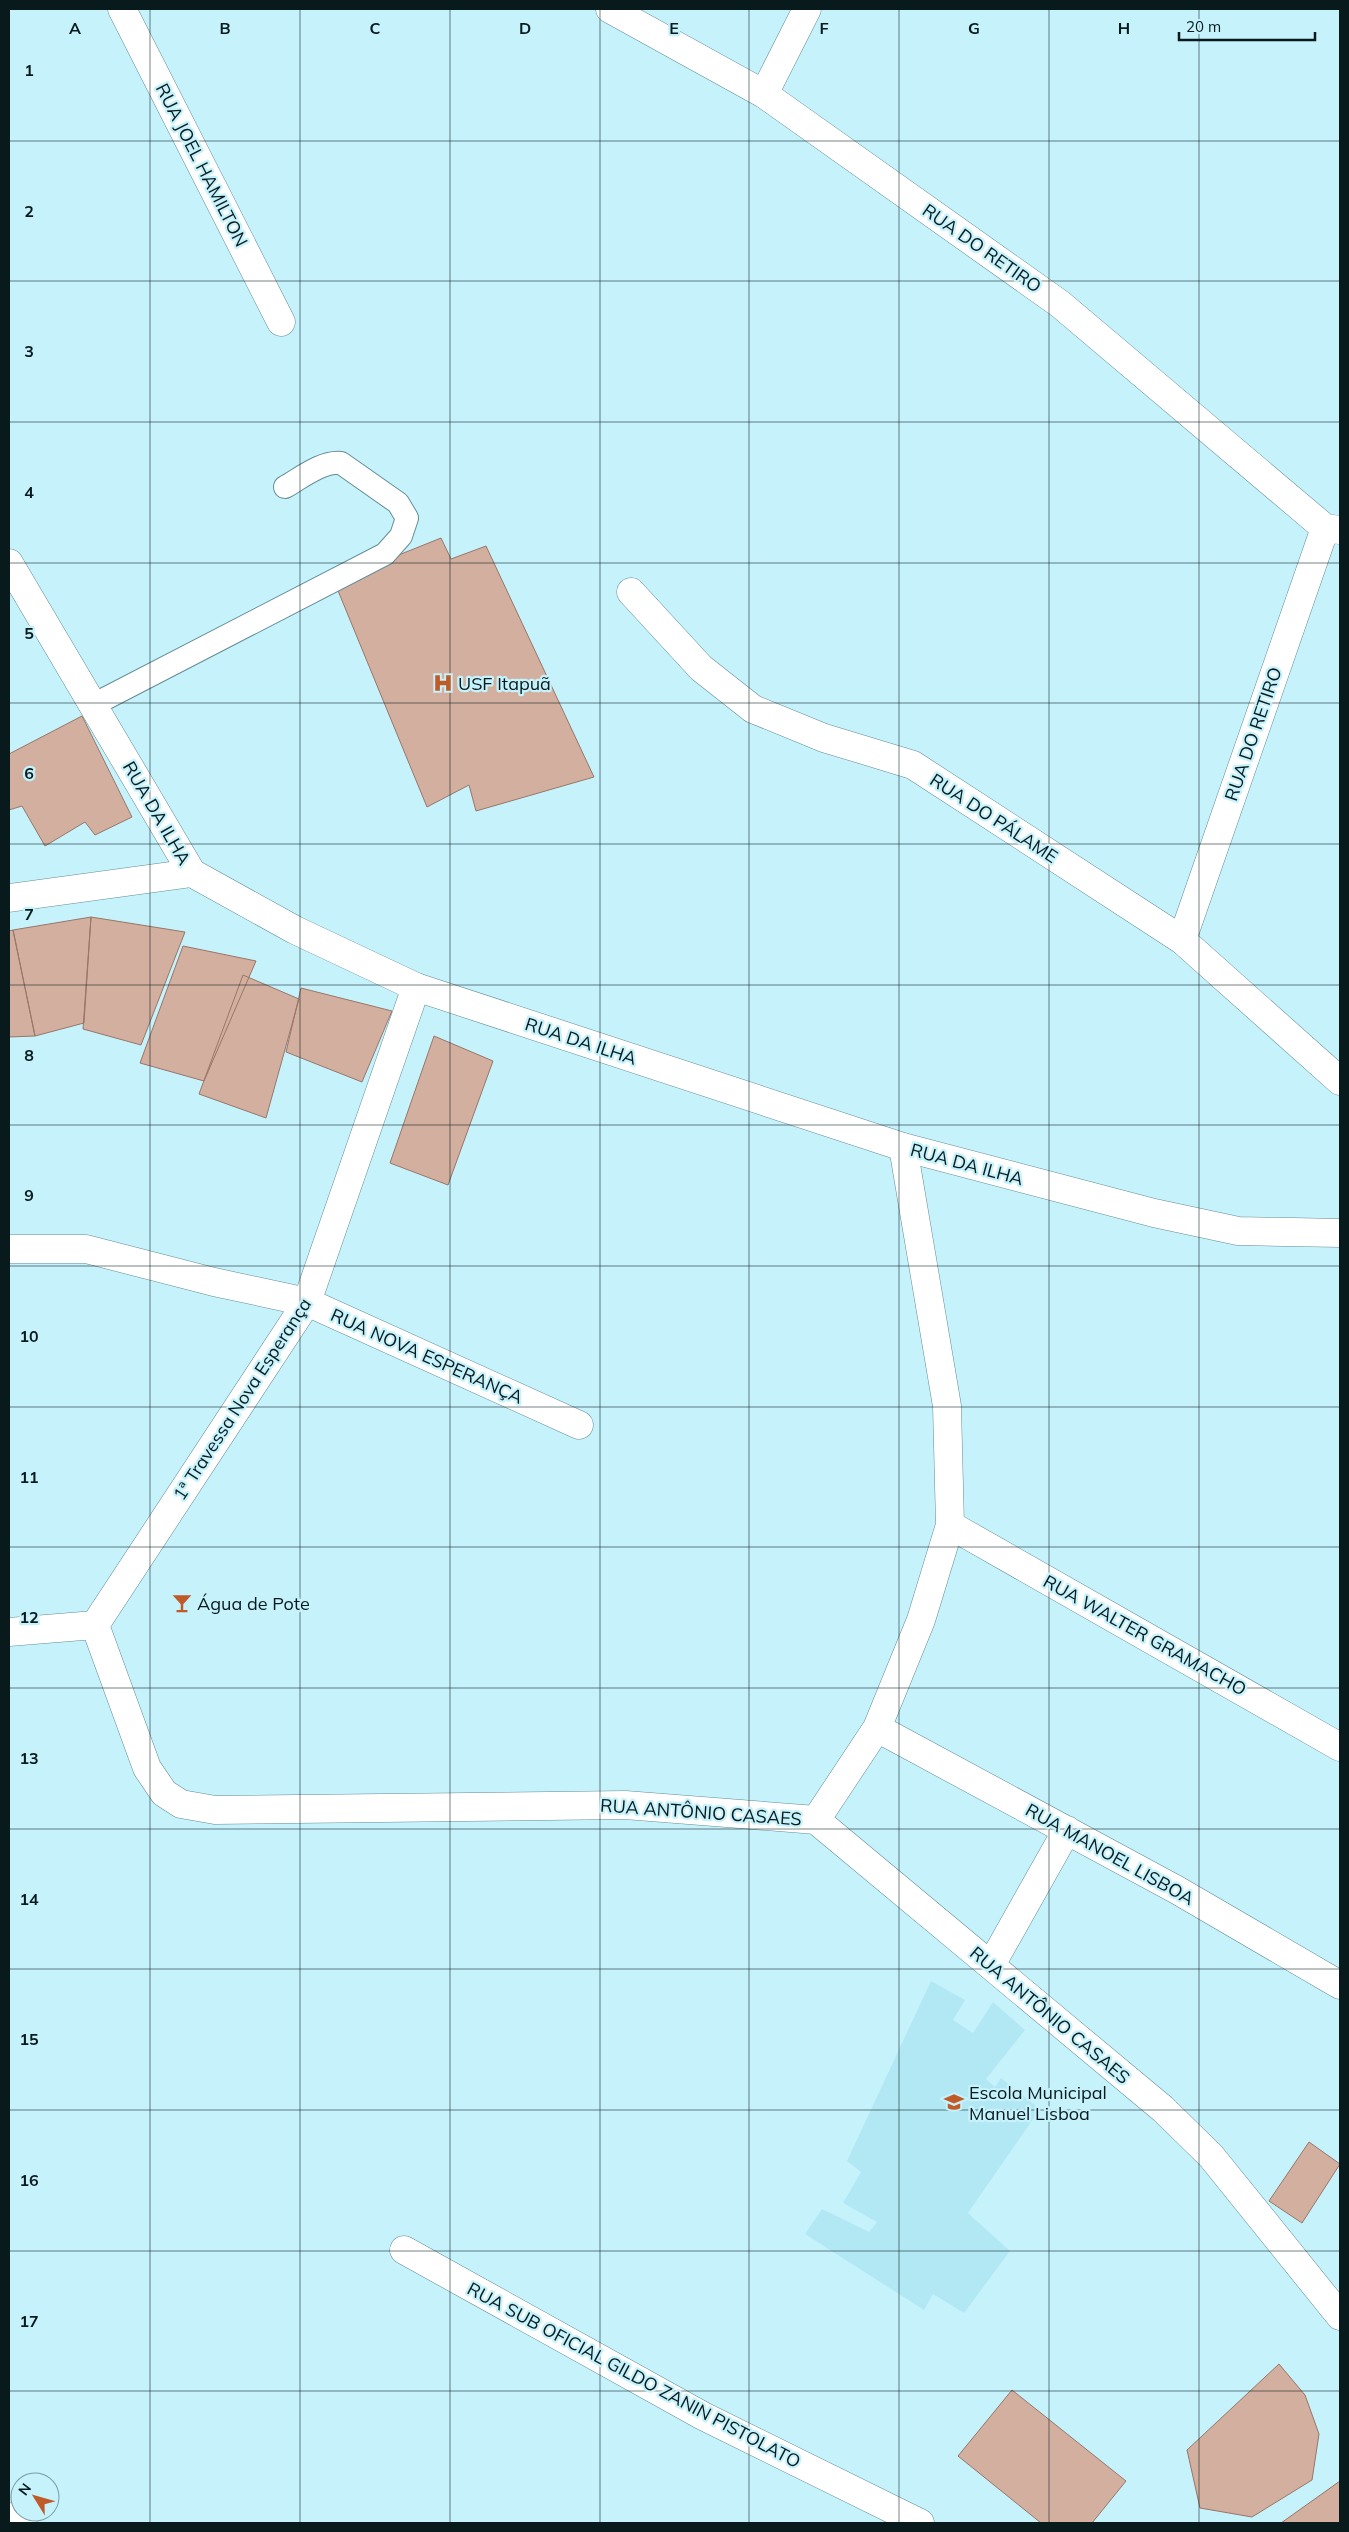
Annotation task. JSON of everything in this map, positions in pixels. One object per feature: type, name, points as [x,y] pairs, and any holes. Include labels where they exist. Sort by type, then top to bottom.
[{"type":"street","name":"RUA JOEL HAMILTON","points":[[122,9],[281,322]]},
{"type":"street","name":"RUA DO RETIRO","points":[[610,9],[764,94],[1060,304],[1333,529],[1182,940]]},
{"type":"street","points":[[764,94],[807,9]]},
{"type":"street","name":"RUA DA ILHA","points":[[9,563],[192,873],[295,930],[416,987],[903,1146],[1154,1213],[1238,1230],[1340,1233]]},
{"type":"street","name":"RUA DO PÁLAME","points":[[630,592],[702,668],[753,709],[824,738],[913,765],[1182,940],[1340,1081]]},
{"type":"street","points":[[9,898],[192,873]]},
{"type":"street","name":"1ª Travessa Nova Esperança","points":[[95,1625],[307,1302],[416,987]]},
{"type":"street","points":[[816,1820],[878,1728],[921,1620],[950,1525],[947,1406],[903,1146]]},
{"type":"street","name":"RUA NOVA ESPERANÇA","points":[[9,1249],[86,1249],[214,1282],[307,1302],[579,1425]]},
{"type":"street","name":"RUA WALTER GRAMACHO","points":[[950,1525],[1340,1746]]},
{"type":"street","points":[[9,1632],[95,1625]]},
{"type":"street","name":"RUA ANTÔNIO CASAES","points":[[95,1625],[147,1768],[164,1793],[181,1804],[215,1810],[625,1805],[816,1820],[1163,2109],[1211,2156],[1340,2316]]},
{"type":"street","name":"RUA MANOEL LISBOA","points":[[878,1728],[1177,1890],[1340,1985]]},
{"type":"street","points":[[991,1965],[1067,1830]]},
{"type":"street","name":"RUA SUB OFICIAL GILDO ZANIN PISTOLATO","points":[[404,2250],[703,2416],[920,2523]]},
{"type":"street","points":[[9,2517],[23,2523]]},
{"type":"lane","points":[[93,705],[385,554],[401,536],[407,518],[398,503],[340,463],[332,462],[324,465],[285,487]]},
{"type":"shaded area","points":[[931,1981],[965,2000],[953,2020],[973,2033],[993,2002],[1025,2030],[986,2079],[995,2087],[1001,2078],[1040,2109],[968,2213],[1010,2251],[964,2313],[933,2294],[924,2310],[805,2234],[822,2209],[869,2232],[877,2222],[843,2203],[861,2172],[847,2161]]},
{"type":"building","points":[[441,538],[451,559],[486,546],[594,777],[476,811],[469,785],[427,807],[334,581]]},
{"type":"building","points":[[82,716],[132,817],[95,835],[85,822],[45,846],[22,806],[9,810],[9,754]]},
{"type":"building","points":[[91,917],[185,932],[141,1045],[83,1029]]},
{"type":"building","points":[[91,917],[84,1023],[35,1036],[13,930]]},
{"type":"building","points":[[13,930],[35,1036],[9,1037],[9,931]]},
{"type":"building","points":[[183,946],[256,961],[204,1081],[140,1063]]},
{"type":"building","points":[[243,975],[299,999],[266,1118],[199,1094]]},
{"type":"building","points":[[301,988],[392,1011],[362,1082],[286,1052]]},
{"type":"building","points":[[434,1036],[493,1061],[448,1185],[390,1163]]},
{"type":"building","points":[[1309,2142],[1340,2164],[1302,2223],[1269,2201]]},
{"type":"building","points":[[1279,2364],[1305,2395],[1319,2434],[1312,2480],[1252,2517],[1200,2508],[1187,2450]]},
{"type":"building","points":[[1012,2390],[1126,2481],[1092,2523],[1041,2523],[958,2456]]},
{"type":"building","points":[[1340,2481],[1340,2523],[1281,2523]]},
{"type":"place","name":"USF Itapuã","points":[[443,683]]},
{"type":"place","name":"Água de Pote","points":[[182,1603]]},
{"type":"place","name":"Escola Municipal Manuel Lisboa","points":[[954,2102]]}]
